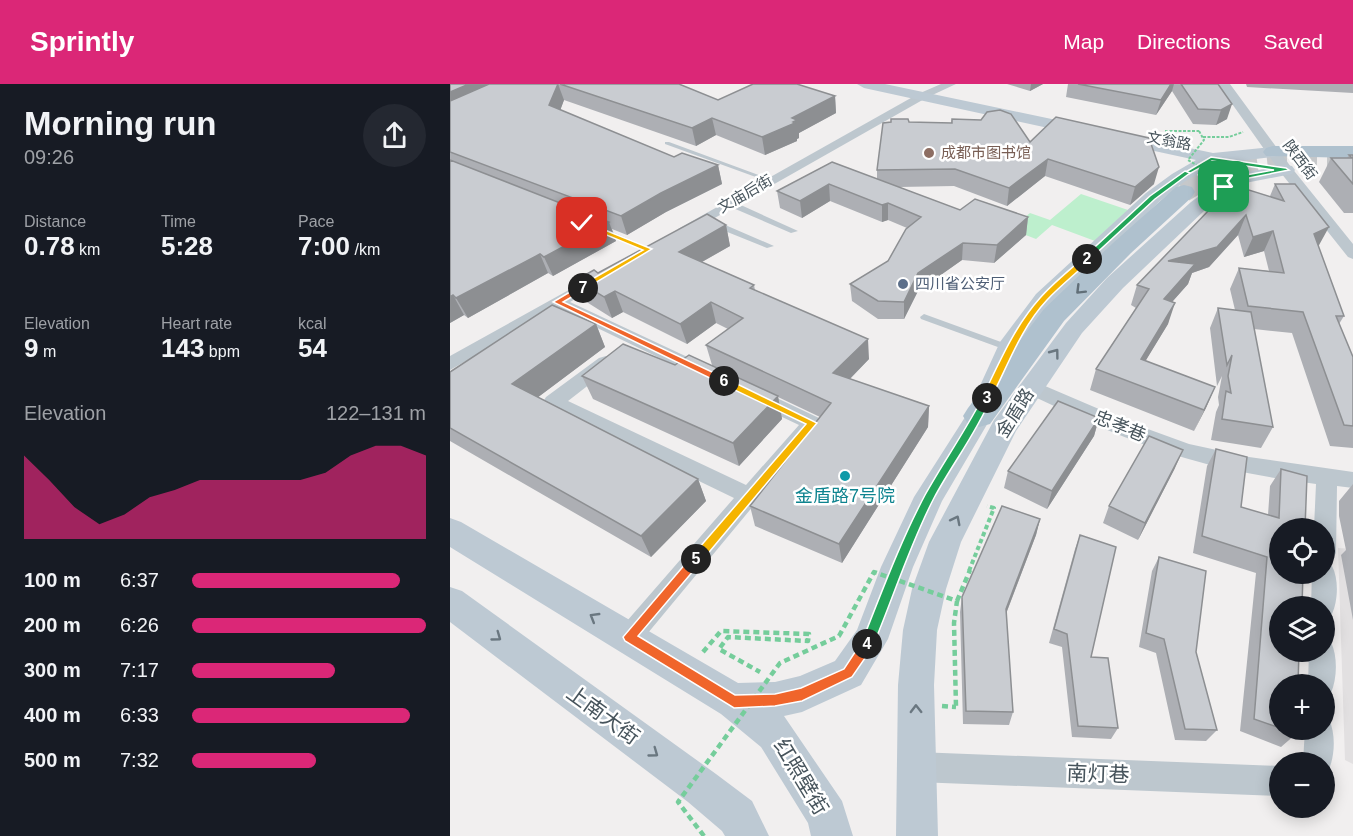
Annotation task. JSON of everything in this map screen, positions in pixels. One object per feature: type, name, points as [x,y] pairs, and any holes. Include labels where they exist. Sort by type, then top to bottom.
[{"type":"main road","name":"文翁路","points":[[864,84],[1207,148]]},
{"type":"main road","name":"文翁路","points":[[882,84],[926,95],[1280,161],[1314,172]]},
{"type":"main road","name":"金盾路","points":[[979,416],[1009,348],[1044,299],[1153,197],[1178,178],[1207,148],[1280,161]]},
{"type":"main road","name":"文翁路","points":[[1280,161],[1353,152]]},
{"type":"main road","name":"文翁路","points":[[1280,161],[1353,166]]},
{"type":"main road","name":"金盾路","points":[[917,767],[916,685],[920,630],[929,589],[945,542],[1004,427],[1074,328],[1115,283],[1198,206],[1234,180],[1280,161]]},
{"type":"main road","name":"金盾路","points":[[734,701],[775,700],[802,694],[848,673],[871,639],[897,567],[929,497],[979,416],[1054,315],[1122,248],[1184,192]]},
{"type":"main road","points":[[450,531],[734,701]]},
{"type":"main road","name":"上南大街","points":[[450,602],[702,788],[736,816],[748,836]]},
{"type":"main road","name":"红照壁街","points":[[734,701],[775,734],[827,816],[832,836]]},
{"type":"main road","points":[[917,767],[917,836]]},
{"type":"street","name":"文庙后街","points":[[450,364],[769,180],[950,84]]},
{"type":"street","name":"陕西街","points":[[1224,84],[1280,161],[1353,254]]},
{"type":"street","points":[[557,302],[812,423],[629,637]]},
{"type":"street","points":[[636,340],[553,402],[750,496]]},
{"type":"street","name":"忠孝巷","points":[[1031,387],[1117,426],[1188,451],[1267,469],[1353,480]]},
{"type":"street","points":[[1325,518],[1327,477]]},
{"type":"street","name":"南灯巷","points":[[917,767],[1269,781]]},
{"type":"lane","points":[[667,143],[769,180]]},
{"type":"lane","points":[[729,203],[794,231]]},
{"type":"lane","points":[[702,219],[770,246]]},
{"type":"lane","points":[[594,227],[649,249]]},
{"type":"lane","points":[[924,318],[1009,348]]},
{"type":"path","points":[[1207,148],[1245,129]]},
{"type":"path","points":[[1165,131],[1199,131],[1207,148]]},
{"type":"path","points":[[1207,148],[1204,140],[1188,160],[1240,190]]},
{"type":"path","points":[[956,707],[954,623],[957,601],[994,508]]},
{"type":"path","points":[[704,836],[678,802],[780,663],[839,636],[874,572],[957,601]]},
{"type":"path","points":[[686,672],[722,631],[809,634],[808,641],[728,638],[719,649],[768,677]]},
{"type":"shaded area","points":[[1338,548],[1353,549],[1353,764],[1345,760]]},
{"type":"green space","points":[[1081,194],[1128,210],[1095,241],[1052,225],[1036,239],[1010,229],[1030,213],[1050,220]]},
{"type":"building","points":[[450,84],[469,84],[450,92]]},
{"type":"building","points":[[489,84],[558,84],[549,105],[674,157],[682,153],[718,165],[621,216],[450,152],[450,101]]},
{"type":"building","points":[[560,84],[679,84],[718,100],[753,84],[797,84],[835,96],[792,118],[797,120],[793,122],[795,123],[762,137],[712,118],[692,128]]},
{"type":"building","points":[[1078,84],[1171,84],[1161,100]]},
{"type":"building","points":[[1181,84],[1218,84],[1232,104],[1221,110],[1198,109]]},
{"type":"building","points":[[1000,110],[1011,114],[1030,142],[1056,117],[1149,138],[1159,167],[1135,187],[1048,159],[1009,188],[955,169],[877,170],[883,123],[891,122],[891,119],[908,119],[909,122],[952,123],[952,119],[981,120],[987,112]]},
{"type":"building","points":[[1349,155],[1353,155],[1353,184],[1331,158],[1352,158]]},
{"type":"building","points":[[450,160],[609,222],[544,257],[540,254],[456,298],[453,295],[450,297]]},
{"type":"building","points":[[832,162],[960,210],[975,199],[1028,217],[997,245],[963,243],[918,273],[904,302],[878,301],[850,284],[888,261],[906,229],[921,217],[888,203],[882,205],[829,184],[800,201],[777,191]]},
{"type":"building","points":[[1275,184],[1295,184],[1329,227],[1314,234],[1344,316],[1336,316],[1353,357],[1353,426],[1344,425],[1303,312],[1248,306],[1239,268],[1284,273],[1273,231],[1253,237],[1246,215],[1217,247],[1168,261],[1195,264],[1164,299],[1175,303],[1141,359],[1215,387],[1204,410],[1096,369],[1149,289],[1137,285],[1233,185],[1284,201]]},
{"type":"building","points":[[707,214],[726,225],[679,252],[754,285],[750,288],[868,339],[833,373],[929,406],[839,544],[750,506],[831,403],[706,345],[743,318],[711,302],[680,324],[615,291],[604,297],[576,280],[594,270],[598,273]]},
{"type":"building","points":[[552,305],[596,324],[512,384],[698,479],[641,536],[450,428],[450,372]]},
{"type":"building","points":[[1218,308],[1251,312],[1273,427],[1222,419],[1226,391],[1231,393],[1228,376],[1232,355],[1227,365]]},
{"type":"building","points":[[623,344],[675,365],[689,355],[778,396],[733,443],[582,376]]},
{"type":"building","points":[[1058,401],[1099,418],[1052,491],[1008,471]]},
{"type":"building","points":[[1149,436],[1183,450],[1145,523],[1109,506]]},
{"type":"building","points":[[1216,449],[1247,457],[1241,507],[1279,518],[1269,518],[1269,584],[1303,584],[1302,596],[1269,596],[1269,662],[1299,662],[1298,674],[1269,674],[1269,724],[1254,719],[1267,557],[1202,536]]},
{"type":"building","points":[[1281,469],[1307,476],[1305,518],[1279,518]]},
{"type":"building","points":[[1002,506],[1040,519],[1006,609],[1013,712],[966,711],[962,597]]},
{"type":"building","points":[[1080,535],[1116,547],[1091,657],[1108,658],[1118,728],[1078,726],[1067,634],[1054,629]]},
{"type":"building","points":[[1159,557],[1206,571],[1196,652],[1217,730],[1185,729],[1164,639],[1146,633]]},
{"type":"tunnel","points":[[1184,192],[1229,168],[1259,161],[1353,159]]},
{"type":"place","name":"成都市图书馆","points":[[929,153]]},
{"type":"place","name":"四川省公安厅","points":[[903,284]]},
{"type":"place","name":"金盾路7号院","points":[[845,476]]},
{"type":"route","points":[[582,223],[649,249],[557,302],[812,423],[629,637],[734,701],[775,700],[802,694],[848,673],[871,639],[897,567],[929,497],[979,416],[1009,348],[1044,299],[1153,197],[1178,178],[1211,159],[1286,170],[1248,176],[1234,180],[1224,187]]}]
